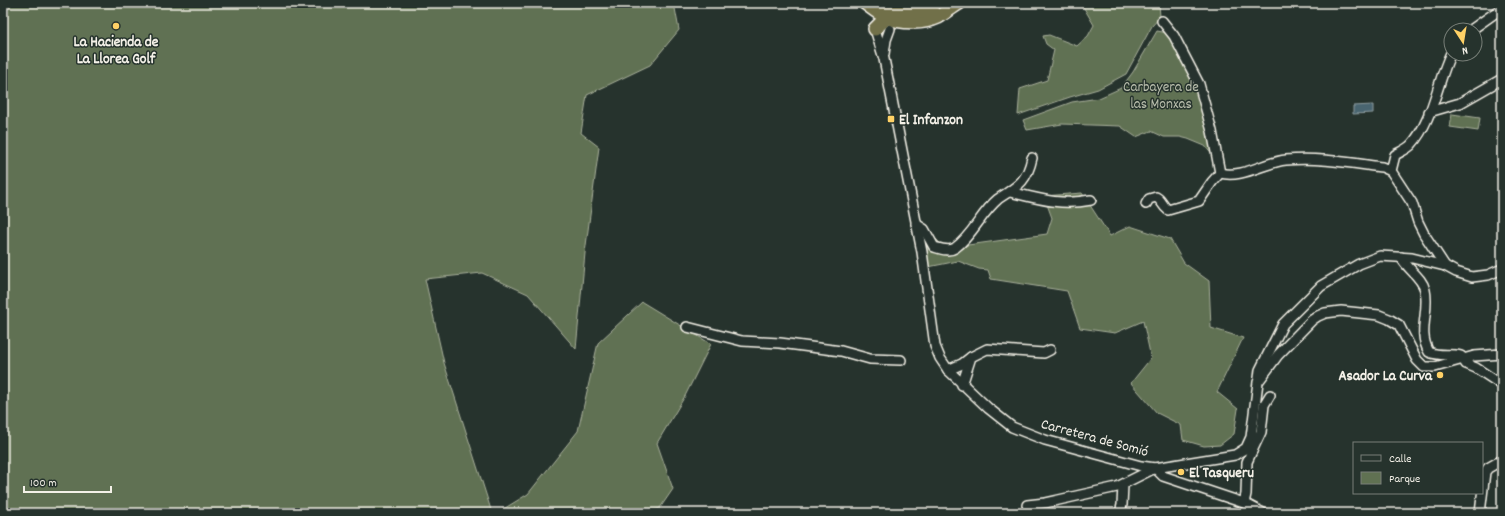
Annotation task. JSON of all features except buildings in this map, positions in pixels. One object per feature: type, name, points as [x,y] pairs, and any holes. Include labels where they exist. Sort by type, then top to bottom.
[{"type":"highway","points":[[865,3],[888,23]]},
{"type":"highway","points":[[865,3],[875,29],[888,23],[932,19],[954,6]]},
{"type":"highway","points":[[879,3],[888,23]]},
{"type":"highway","points":[[879,3],[893,8],[920,13]]},
{"type":"highway","points":[[888,23],[895,13],[920,13],[954,6]]},
{"type":"street","points":[[1482,22],[1502,8]]},
{"type":"street","points":[[1162,21],[1174,36],[1199,84],[1212,131],[1220,174]]},
{"type":"street","points":[[884,59],[888,23]]},
{"type":"street","points":[[875,29],[884,59]]},
{"type":"street","name":"Carretera de Somió","points":[[884,59],[916,224],[936,346],[940,358],[948,370],[962,385],[1012,427],[1045,440],[1141,466],[1155,468],[1228,457],[1249,450]]},
{"type":"street","points":[[1391,171],[1395,155],[1410,146],[1422,128],[1438,90],[1447,62]]},
{"type":"street","points":[[1429,112],[1460,103],[1502,79]]},
{"type":"street","points":[[916,224],[924,229],[934,247],[945,250],[954,249],[967,237],[978,220],[998,199],[1017,187],[1028,172],[1032,158]]},
{"type":"street","points":[[1146,204],[1149,199],[1156,197],[1161,199],[1164,208],[1168,210],[1199,201],[1212,182],[1220,174],[1234,175],[1284,160],[1313,159],[1382,167],[1391,171],[1412,203],[1418,222],[1424,234],[1445,266]]},
{"type":"street","points":[[1010,192],[1056,202],[1076,203],[1091,200]]},
{"type":"street","points":[[1244,503],[1246,494],[1247,462],[1260,370],[1283,324],[1321,286],[1359,264],[1380,256],[1412,258],[1445,266],[1456,272],[1472,277],[1488,275],[1502,269]]},
{"type":"street","points":[[1401,257],[1404,264],[1423,283],[1427,307],[1424,325],[1424,340],[1429,352],[1444,356],[1462,356],[1466,364],[1476,368],[1502,385]]},
{"type":"street","points":[[1258,382],[1278,355],[1312,320],[1325,313],[1336,312],[1379,315],[1389,319],[1399,326],[1417,360],[1424,366],[1436,368],[1474,356],[1502,354]]},
{"type":"street","points":[[687,327],[742,341],[780,343],[841,352],[870,359],[901,360]]},
{"type":"street","points":[[948,370],[962,364],[971,357],[987,349],[1044,353],[1050,350]]},
{"type":"street","points":[[962,385],[971,357]]},
{"type":"street","points":[[1249,450],[1261,432],[1264,404],[1270,395]]},
{"type":"street","points":[[1483,488],[1485,472],[1488,468],[1502,460]]},
{"type":"street","points":[[1027,505],[1045,503],[1113,488],[1155,468],[1163,476],[1244,503],[1263,513]]},
{"type":"street","points":[[1120,513],[1122,506],[1122,484]]},
{"type":"street","points":[[1480,513],[1482,494]]},
{"type":"green space","points":[[3,3],[674,3],[679,30],[650,65],[587,95],[581,133],[599,147],[585,253],[576,349],[528,294],[482,273],[425,279],[444,363],[492,513],[3,513]]},
{"type":"green space","points":[[1081,3],[1159,3],[1160,17],[1152,26],[1126,74],[1098,89],[1018,115],[1020,89],[1047,80],[1054,50],[1046,44],[1043,36],[1049,35],[1077,46],[1088,36],[1094,25]]},
{"type":"green space","name":"Carbayera de las Monxas","points":[[1157,31],[1168,33],[1197,85],[1213,156],[1205,146],[1188,139],[1180,137],[1164,137],[1151,131],[1136,137],[1120,126],[1062,124],[1027,130],[1023,120],[1072,102],[1099,98],[1121,88],[1133,72]]},
{"type":"green space","points":[[1452,114],[1480,118],[1478,131],[1450,127]]},
{"type":"green space","points":[[1082,193],[1110,236],[1130,226],[1170,239],[1184,263],[1209,281],[1211,328],[1243,338],[1217,392],[1238,409],[1234,434],[1220,445],[1204,446],[1183,440],[1181,425],[1157,413],[1131,383],[1151,358],[1143,321],[1115,333],[1080,328],[1067,291],[991,279],[988,270],[979,269],[958,261],[928,267],[923,233],[934,237],[943,246],[968,245],[1047,234],[1052,218],[1044,196]]},
{"type":"green space","points":[[642,302],[711,344],[685,396],[657,443],[673,489],[660,508],[648,513],[497,513],[528,494],[578,431],[598,343]]},
{"type":"water","points":[[1373,105],[1373,113],[1353,114],[1353,106]]},
{"type":"place","name":"La Hacienda de La Llorea Golf","points":[[116,26]]},
{"type":"place","name":"El Infanzon","points":[[891,119]]},
{"type":"place","name":"Asador La Curva","points":[[1440,375]]},
{"type":"place","name":"El Tasqueru","points":[[1181,472]]}]
